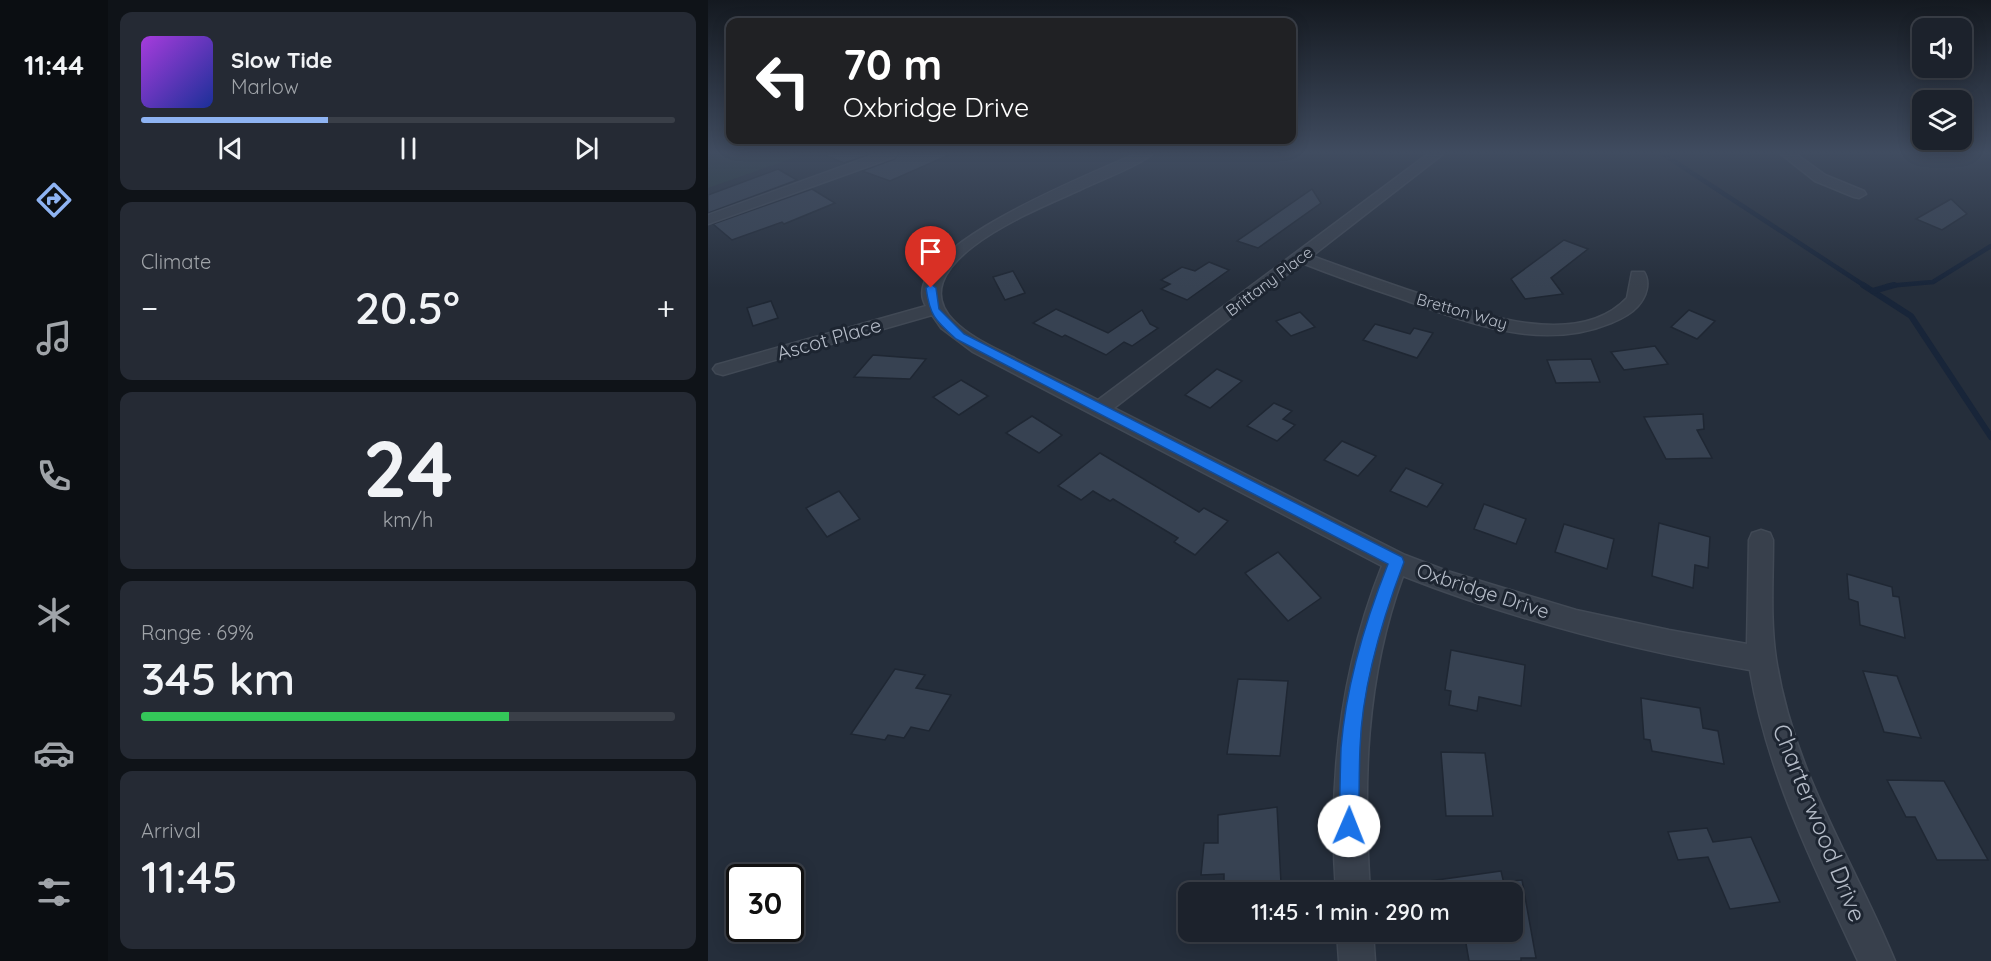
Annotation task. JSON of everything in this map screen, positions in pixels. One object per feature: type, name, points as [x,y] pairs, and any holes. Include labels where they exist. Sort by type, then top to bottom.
[{"type":"street","points":[[708,220],[767,199]]},
{"type":"street","points":[[934,309],[931,298],[934,278],[948,259],[966,243],[1005,220],[1050,199]]},
{"type":"street","name":"Brittany Place","points":[[1101,408],[1377,199]]},
{"type":"street","name":"Bretton Way","points":[[1300,257],[1458,313],[1496,324],[1531,329],[1565,328],[1612,317],[1637,296],[1640,289],[1638,276]]},
{"type":"street","name":"Ascot Place","points":[[723,369],[934,309]]},
{"type":"street","name":"Oxbridge Drive","points":[[934,309],[944,323],[960,336],[1396,562],[1478,592],[1539,610],[1630,633],[1762,659]]},
{"type":"street","name":"Charterwood Drive","points":[[1761,540],[1762,659],[1770,701],[1785,753],[1834,870],[1877,961]]},
{"type":"street","points":[[1353,882],[1351,747],[1356,703],[1378,609],[1396,562]]},
{"type":"street","points":[[1356,942],[1357,961]]},
{"type":"building","points":[[708,199],[746,199],[708,213]]},
{"type":"building","points":[[784,199],[828,199],[835,203],[784,224],[782,222],[732,240],[713,224]]},
{"type":"building","points":[[1298,199],[1318,199],[1321,203],[1258,248],[1237,241]]},
{"type":"building","points":[[1951,199],[1967,214],[1942,230],[1916,219]]},
{"type":"building","points":[[1564,240],[1588,249],[1551,278],[1563,294],[1525,299],[1511,279]]},
{"type":"building","points":[[1209,262],[1229,270],[1187,300],[1161,289],[1170,284],[1161,280],[1182,267],[1195,271]]},
{"type":"building","points":[[1013,271],[1025,293],[1005,300],[993,277]]},
{"type":"building","points":[[771,301],[778,318],[753,326],[747,308]]},
{"type":"building","points":[[1056,309],[1108,333],[1142,310],[1150,324],[1158,328],[1132,346],[1124,342],[1106,355],[1065,335],[1062,337],[1033,323]]},
{"type":"building","points":[[1689,310],[1715,321],[1697,339],[1671,327]]},
{"type":"building","points":[[1300,312],[1315,327],[1291,336],[1276,321]]},
{"type":"building","points":[[1375,324],[1410,334],[1414,328],[1433,333],[1417,358],[1363,340]]},
{"type":"building","points":[[1655,346],[1668,364],[1624,370],[1611,352]]},
{"type":"building","points":[[873,355],[926,359],[910,379],[854,377]]},
{"type":"building","points":[[1591,359],[1600,382],[1556,383],[1547,360]]},
{"type":"building","points":[[1217,369],[1242,381],[1210,408],[1185,395]]},
{"type":"building","points":[[961,380],[988,396],[959,415],[933,397]]},
{"type":"building","points":[[1274,403],[1292,411],[1283,419],[1295,425],[1277,441],[1247,426]]},
{"type":"building","points":[[1703,414],[1704,429],[1697,430],[1712,458],[1666,459],[1644,417]]},
{"type":"building","points":[[1032,416],[1062,435],[1039,453],[1006,433]]},
{"type":"building","points":[[1342,441],[1376,456],[1358,476],[1324,460]]},
{"type":"building","points":[[1100,453],[1199,512],[1204,508],[1228,521],[1195,555],[1174,542],[1178,538],[1113,499],[1110,501],[1093,491],[1081,500],[1058,486]]},
{"type":"building","points":[[1406,468],[1443,484],[1427,507],[1390,491]]},
{"type":"building","points":[[839,491],[860,519],[827,537],[806,508]]},
{"type":"building","points":[[1484,504],[1526,519],[1516,544],[1474,529]]},
{"type":"building","points":[[1659,523],[1710,537],[1708,568],[1695,565],[1693,588],[1652,576]]},
{"type":"building","points":[[1564,524],[1614,539],[1607,569],[1555,552]]},
{"type":"building","points":[[1278,552],[1321,598],[1288,621],[1245,573]]},
{"type":"building","points":[[1847,574],[1892,587],[1893,596],[1899,597],[1905,638],[1860,625],[1858,602],[1849,599]]},
{"type":"building","points":[[1451,650],[1525,665],[1521,706],[1479,697],[1477,711],[1449,705],[1451,691],[1445,690]]},
{"type":"building","points":[[895,669],[925,675],[916,688],[951,695],[929,731],[911,727],[904,738],[888,735],[885,740],[851,734]]},
{"type":"building","points":[[1863,671],[1897,676],[1921,738],[1884,732]]},
{"type":"building","points":[[1238,679],[1288,681],[1280,756],[1227,754]]},
{"type":"building","points":[[1641,698],[1700,708],[1703,728],[1718,731],[1724,764],[1652,751],[1650,740],[1644,739]]},
{"type":"building","points":[[1441,752],[1485,753],[1493,816],[1446,816]]},
{"type":"building","points":[[1887,780],[1944,781],[1988,860],[1937,860],[1915,817],[1906,817]]},
{"type":"building","points":[[1277,807],[1281,882],[1224,882],[1224,874],[1201,875],[1204,843],[1218,843],[1218,815]]},
{"type":"building","points":[[1707,828],[1713,842],[1751,837],[1780,902],[1730,909],[1708,857],[1678,860],[1668,832]]},
{"type":"building","points":[[1501,871],[1504,882],[1430,882]]},
{"type":"building","points":[[1523,886],[1536,958],[1521,958],[1521,961],[1469,961],[1466,942],[1523,942]]},
{"type":"waterway","points":[[1732,199],[1865,286]]},
{"type":"waterway","points":[[1892,286],[1933,282],[1991,246]]},
{"type":"waterway","points":[[1863,285],[1911,316],[1991,437]]},
{"type":"waterway","points":[[1887,286],[1892,286]]},
{"type":"waterway","points":[[1873,291],[1892,286]]},
{"type":"route","points":[[931,288],[934,309],[944,323],[952,331],[980,348],[1101,408],[1396,562],[1378,609],[1356,703],[1351,747],[1349,826]]}]
